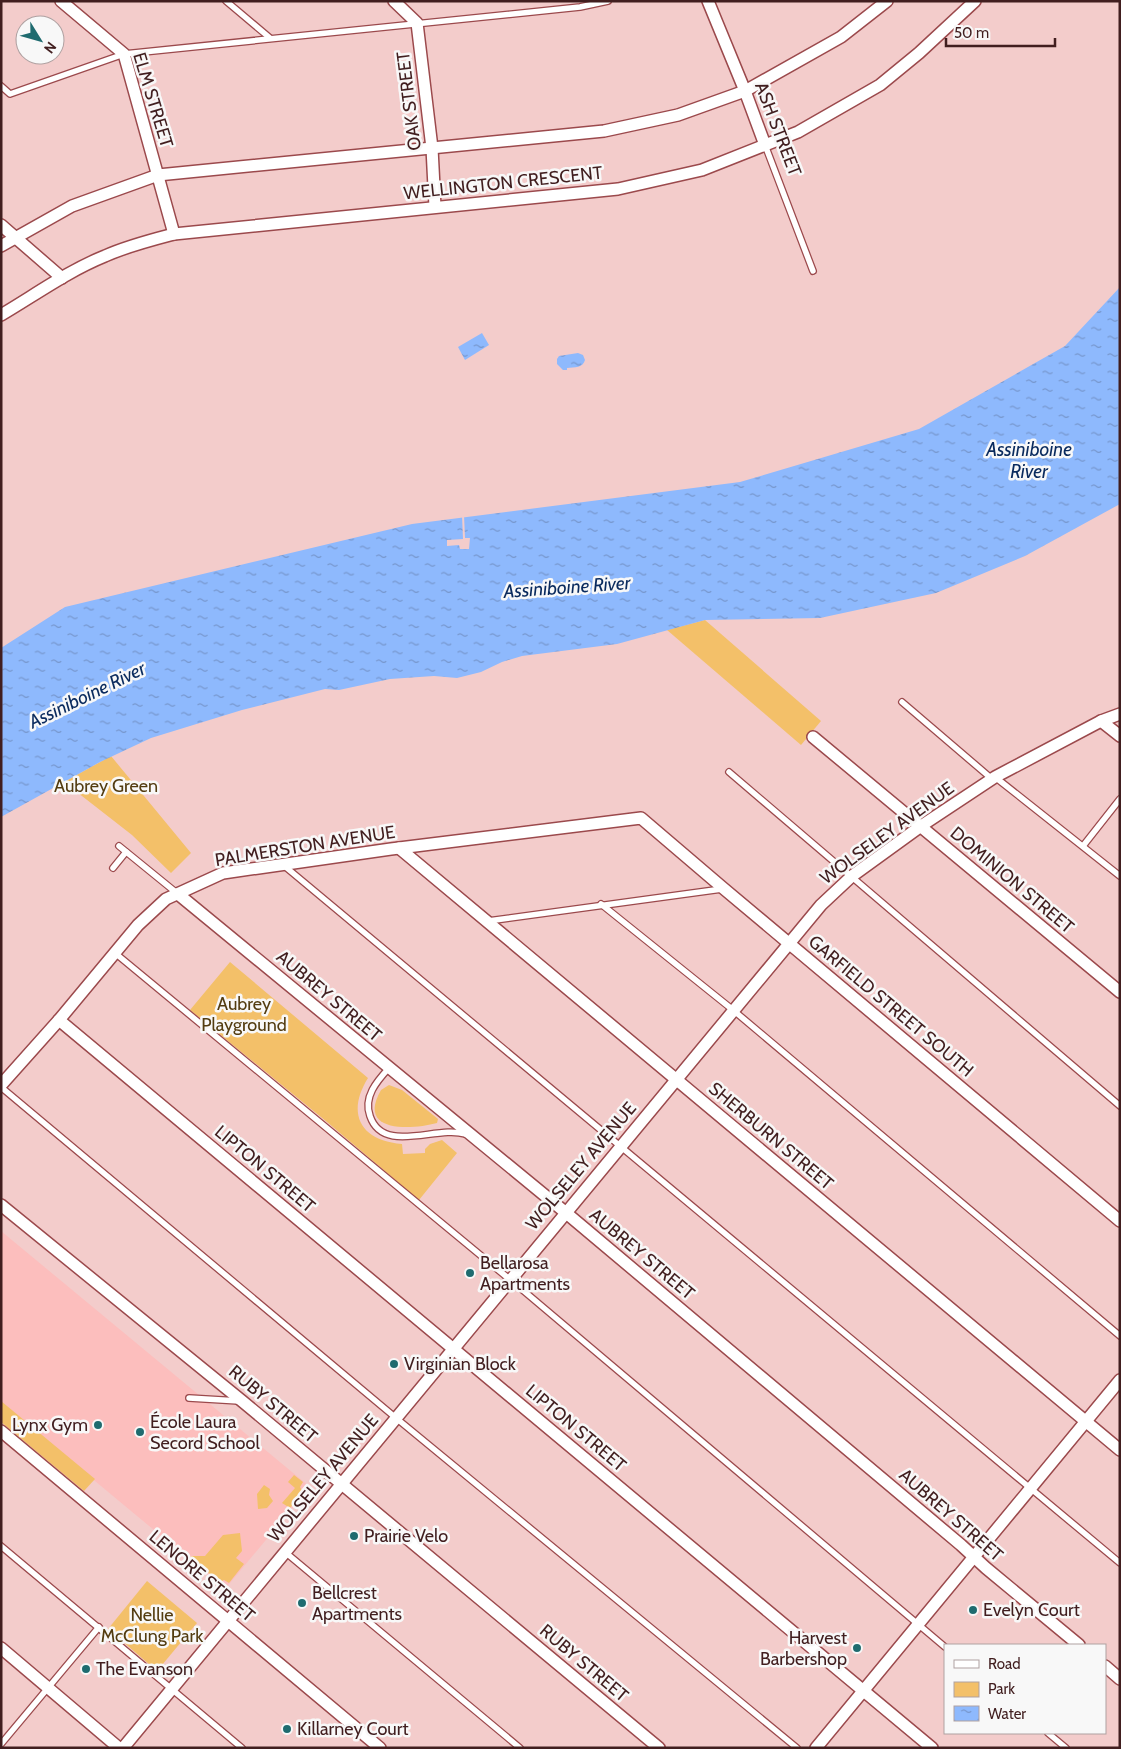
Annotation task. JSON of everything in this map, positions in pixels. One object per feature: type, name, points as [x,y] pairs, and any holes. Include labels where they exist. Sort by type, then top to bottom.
[{"type":"street","name":"ELM STREET","points":[[61,1],[124,54],[174,234]]},
{"type":"street","points":[[394,1],[417,23]]},
{"type":"street","name":"ASH STREET","points":[[708,1],[765,145]]},
{"type":"street","points":[[1,246],[72,206],[158,175],[604,131],[678,115],[745,91],[841,37],[887,1]]},
{"type":"street","name":"WELLINGTON CRESCENT","points":[[1,315],[62,278],[104,256],[153,239],[174,234],[618,189],[702,170],[798,132],[880,84],[919,52],[975,1]]},
{"type":"street","name":"OAK STREET","points":[[417,23],[432,148],[435,207]]},
{"type":"street","points":[[1,225],[62,278]]},
{"type":"street","name":"WOLSELEY AVENUE","points":[[123,1748],[821,904],[852,876],[921,826],[994,778],[1101,721],[1120,714]]},
{"type":"street","points":[[1101,721],[1120,736]]},
{"type":"street","name":"DOMINION STREET","points":[[813,737],[1120,992]]},
{"type":"street","name":"PALMERSTON AVENUE","points":[[1,1086],[138,925],[166,899],[224,873],[398,848],[641,818]]},
{"type":"street","name":"GARFIELD STREET SOUTH","points":[[641,818],[1120,1221]]},
{"type":"street","name":"SHERBURN STREET","points":[[398,848],[1120,1450]]},
{"type":"street","name":"AUBREY STREET","points":[[178,894],[565,1212],[1078,1644]]},
{"type":"street","name":"LIPTON STREET","points":[[59,1020],[932,1748]]},
{"type":"street","name":"RUBY STREET","points":[[1,1205],[342,1483],[659,1748]]},
{"type":"street","points":[[816,1748],[1120,1380]]},
{"type":"street","name":"LENORE STREET","points":[[1,1431],[380,1748]]},
{"type":"street","points":[[1,1648],[119,1748]]},
{"type":"street","points":[[1106,1667],[1120,1679]]},
{"type":"lane","points":[[226,1],[270,38]]},
{"type":"lane","points":[[572,1],[580,7]]},
{"type":"lane","points":[[1,86],[10,94],[124,54],[580,7],[608,1]]},
{"type":"lane","name":"ASH STREET","points":[[765,145],[814,271]]},
{"type":"lane","points":[[902,702],[994,778],[1120,876]]},
{"type":"lane","points":[[729,772],[1120,1106]]},
{"type":"lane","points":[[1083,846],[1120,799]]},
{"type":"lane","points":[[120,846],[178,894]]},
{"type":"lane","points":[[113,868],[126,852]]},
{"type":"lane","points":[[282,864],[1120,1563]]},
{"type":"lane","points":[[486,921],[723,888]]},
{"type":"lane","points":[[601,904],[733,1010],[1120,1336]]},
{"type":"lane","points":[[115,953],[510,1280],[944,1646]]},
{"type":"lane","points":[[389,1068],[377,1082],[368,1103],[369,1115],[378,1130],[398,1137],[452,1132],[463,1132],[474,1137]]},
{"type":"lane","points":[[1,1086],[396,1418],[797,1748]]},
{"type":"lane","points":[[189,1398],[242,1401]]},
{"type":"lane","points":[[1,1546],[242,1748]]},
{"type":"lane","points":[[285,1552],[520,1748]]},
{"type":"lane","points":[[1,1744],[99,1627]]},
{"type":"lane","points":[[1049,1734],[1066,1748]]},
{"type":"shaded area","name":"École Laura Secord School","points":[[1,1231],[310,1487],[225,1589],[1,1403]]},
{"type":"green space","points":[[705,620],[821,721],[801,745],[667,630]]},
{"type":"green space","name":"Aubrey Green","points":[[111,756],[191,853],[171,873],[132,835],[64,782]]},
{"type":"green space","name":"Aubrey Playground","points":[[230,962],[368,1078],[361,1091],[358,1103],[361,1123],[367,1131],[388,1142],[402,1144],[403,1154],[425,1153],[425,1149],[430,1144],[442,1140],[457,1153],[419,1200],[190,1010]]},
{"type":"green space","points":[[389,1085],[402,1090],[438,1119],[437,1123],[401,1127],[381,1121],[376,1114],[375,1104],[381,1090]]},
{"type":"green space","points":[[1,1401],[95,1479],[84,1491],[1,1422]]},
{"type":"green space","points":[[294,1475],[303,1482],[300,1487],[303,1492],[290,1508],[282,1503],[295,1488],[288,1482]]},
{"type":"green space","points":[[264,1485],[270,1489],[269,1495],[273,1501],[267,1508],[258,1509],[257,1494]]},
{"type":"green space","points":[[240,1533],[242,1551],[236,1558],[244,1564],[229,1583],[224,1580],[220,1582],[190,1558],[192,1556],[205,1556],[223,1535]]},
{"type":"green space","name":"Nellie McClung Park","points":[[147,1581],[197,1623],[157,1671],[108,1629]]},
{"type":"water","name":"Assiniboine River","points":[[1120,287],[1120,504],[1025,556],[936,593],[820,618],[705,620],[617,644],[522,656],[502,662],[481,672],[457,678],[434,676],[390,679],[339,690],[325,689],[242,710],[151,738],[100,762],[1,817],[1,648],[65,607],[412,524],[740,482],[919,429],[1065,346]]},
{"type":"water","points":[[482,333],[489,345],[465,360],[458,347]]},
{"type":"water","points":[[578,353],[583,355],[585,360],[581,366],[563,370],[557,364],[559,356]]},
{"type":"pier","points":[[462,515],[464,515],[465,538],[470,538],[469,549],[460,549],[459,545],[447,546],[447,540],[463,539]]},
{"type":"place","name":"Bellarosa Apartments","points":[[470,1273]]},
{"type":"place","name":"Virginian Block","points":[[394,1364]]},
{"type":"place","name":"Lynx Gym","points":[[98,1425]]},
{"type":"place","name":"École Laura Secord School","points":[[140,1432]]},
{"type":"place","name":"Prairie Velo","points":[[354,1536]]},
{"type":"place","name":"Bellcrest Apartments","points":[[302,1603]]},
{"type":"place","name":"Evelyn Court","points":[[973,1610]]},
{"type":"place","name":"Harvest Barbershop","points":[[857,1648]]},
{"type":"place","name":"The Evanson","points":[[86,1669]]},
{"type":"place","name":"Killarney Court","points":[[287,1729]]}]
